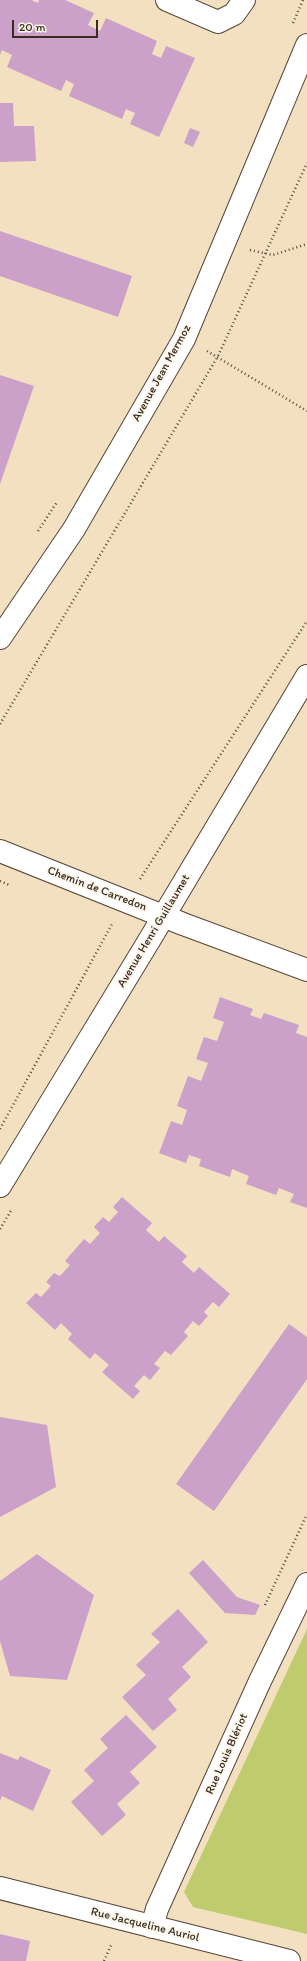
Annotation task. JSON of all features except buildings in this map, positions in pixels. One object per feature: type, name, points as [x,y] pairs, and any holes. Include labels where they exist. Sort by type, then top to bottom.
[{"type":"street","points":[[168,0],[218,22],[234,14],[244,0]]},
{"type":"street","name":"Avenue Jean Mermoz","points":[[0,638],[74,529],[184,338],[307,44]]},
{"type":"street","name":"Avenue Henri Guillaumet","points":[[0,1186],[307,676]]},
{"type":"street","name":"Chemin de Carredon","points":[[0,851],[125,901],[307,970]]},
{"type":"street","name":"Rue Louis Blériot","points":[[152,1927],[157,1909],[260,1681],[307,1584]]},
{"type":"street","name":"Rue Jacqueline Auriol","points":[[0,1888],[289,1961]]},
{"type":"path","points":[[290,29],[303,0]]},
{"type":"path","points":[[0,724],[218,356],[307,163]]},
{"type":"path","points":[[225,243],[274,256],[307,244]]},
{"type":"path","points":[[184,338],[218,356],[307,411]]},
{"type":"path","points":[[38,532],[59,499]]},
{"type":"path","points":[[0,1129],[125,901],[307,620]]},
{"type":"green space","points":[[307,1629],[307,1934],[193,1907],[184,1892]]}]
